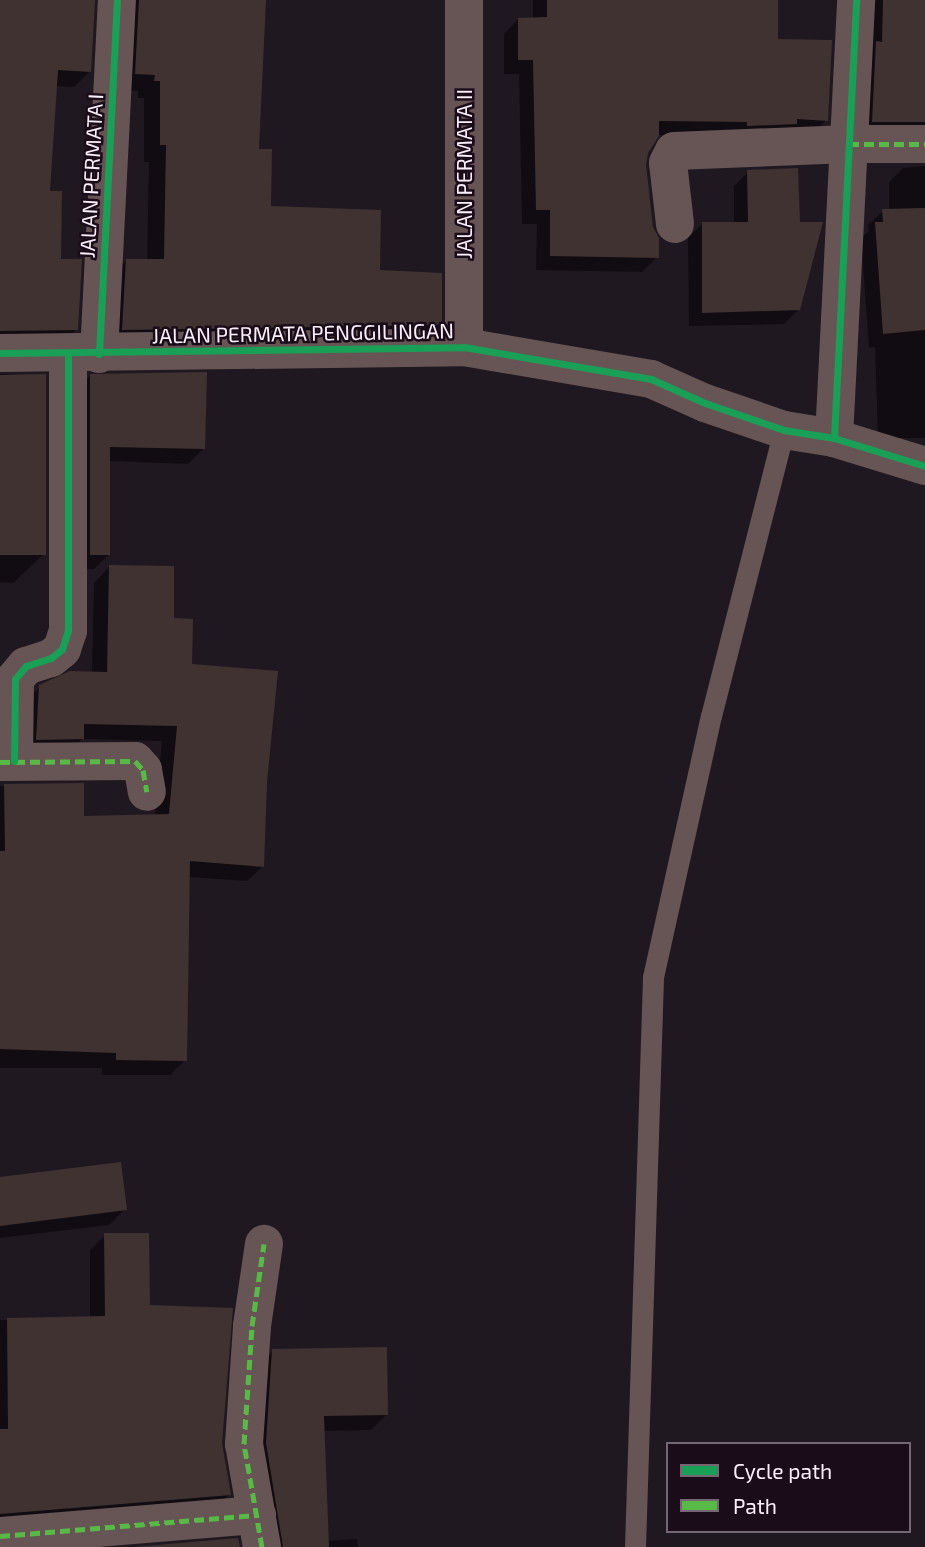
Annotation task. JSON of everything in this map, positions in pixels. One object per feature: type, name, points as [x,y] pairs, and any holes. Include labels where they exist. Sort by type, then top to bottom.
[{"type":"street","name":"JALAN PERMATA I","points":[[7,761],[15,680],[26,666],[51,658],[62,649],[68,631],[83,354],[117,0]]},
{"type":"street","name":"JALAN PERMATA II","points":[[464,0],[464,347]]},
{"type":"street","points":[[834,438],[856,0]]},
{"type":"street","points":[[675,224],[668,163],[674,151],[849,144],[925,144]]},
{"type":"street","name":"JALAN PERMATA PENGGILINGAN","points":[[0,353],[464,347],[651,379],[705,403],[784,430],[834,438],[925,466]]},
{"type":"street","points":[[7,761],[135,761],[143,771],[146,792]]},
{"type":"street","points":[[0,1536],[259,1531],[244,1444],[252,1326],[264,1244]]},
{"type":"lane","points":[[635,1547],[653,976],[711,716],[784,430]]},
{"type":"building","points":[[0,0],[95,0],[91,72],[58,70],[50,191],[62,191],[61,259],[82,259],[78,330],[0,331]]},
{"type":"building","points":[[139,0],[266,0],[259,149],[272,149],[271,206],[381,210],[380,270],[442,273],[442,325],[122,330],[126,259],[164,259],[166,145],[160,145],[160,81],[154,81],[155,75],[135,74]]},
{"type":"building","points":[[547,0],[778,0],[778,39],[832,40],[828,121],[797,119],[797,124],[747,126],[747,122],[659,121],[659,136],[648,153],[646,165],[653,227],[659,238],[659,258],[550,256],[550,210],[536,210],[533,60],[518,60],[518,18],[547,17]]},
{"type":"building","points":[[883,0],[925,0],[925,122],[872,122],[876,41],[882,42]]},
{"type":"building","points":[[798,168],[800,222],[823,222],[800,310],[702,313],[702,222],[748,222],[747,170]]},
{"type":"building","points":[[925,208],[925,330],[883,334],[875,222],[883,222],[882,209]]},
{"type":"building","points":[[207,372],[205,449],[110,447],[110,555],[90,555],[90,374]]},
{"type":"building","points":[[46,374],[46,555],[0,555],[0,375]]},
{"type":"building","points":[[109,565],[174,566],[174,618],[193,619],[192,664],[278,671],[267,782],[264,867],[190,861],[187,1061],[116,1060],[116,1053],[0,1049],[0,851],[5,851],[4,784],[84,783],[84,816],[169,814],[177,726],[84,724],[84,739],[36,740],[39,685],[70,671],[107,672]]},
{"type":"building","points":[[121,1162],[127,1210],[0,1226],[0,1177]]},
{"type":"building","points":[[104,1233],[149,1233],[150,1305],[233,1308],[222,1443],[231,1495],[0,1514],[0,1429],[8,1429],[7,1318],[105,1316]]},
{"type":"building","points":[[387,1347],[388,1415],[324,1416],[329,1547],[283,1547],[266,1443],[272,1349]]},
{"type":"building","points":[[238,1538],[240,1547],[134,1547]]},
{"type":"marked path","points":[[849,144],[925,144]]},
{"type":"marked path","points":[[0,762],[135,761],[143,770],[147,792]]},
{"type":"marked path","points":[[262,1547],[244,1444],[252,1326],[264,1244]]},
{"type":"marked path","points":[[0,1536],[257,1515]]},
{"type":"cycle path","points":[[99,354],[117,0]]},
{"type":"cycle path","points":[[834,438],[856,0]]},
{"type":"cycle path","points":[[0,353],[464,347],[651,379],[705,403],[784,430],[834,438],[925,466]]},
{"type":"cycle path","points":[[14,761],[15,679],[26,666],[51,658],[62,649],[68,631],[68,354]]}]
